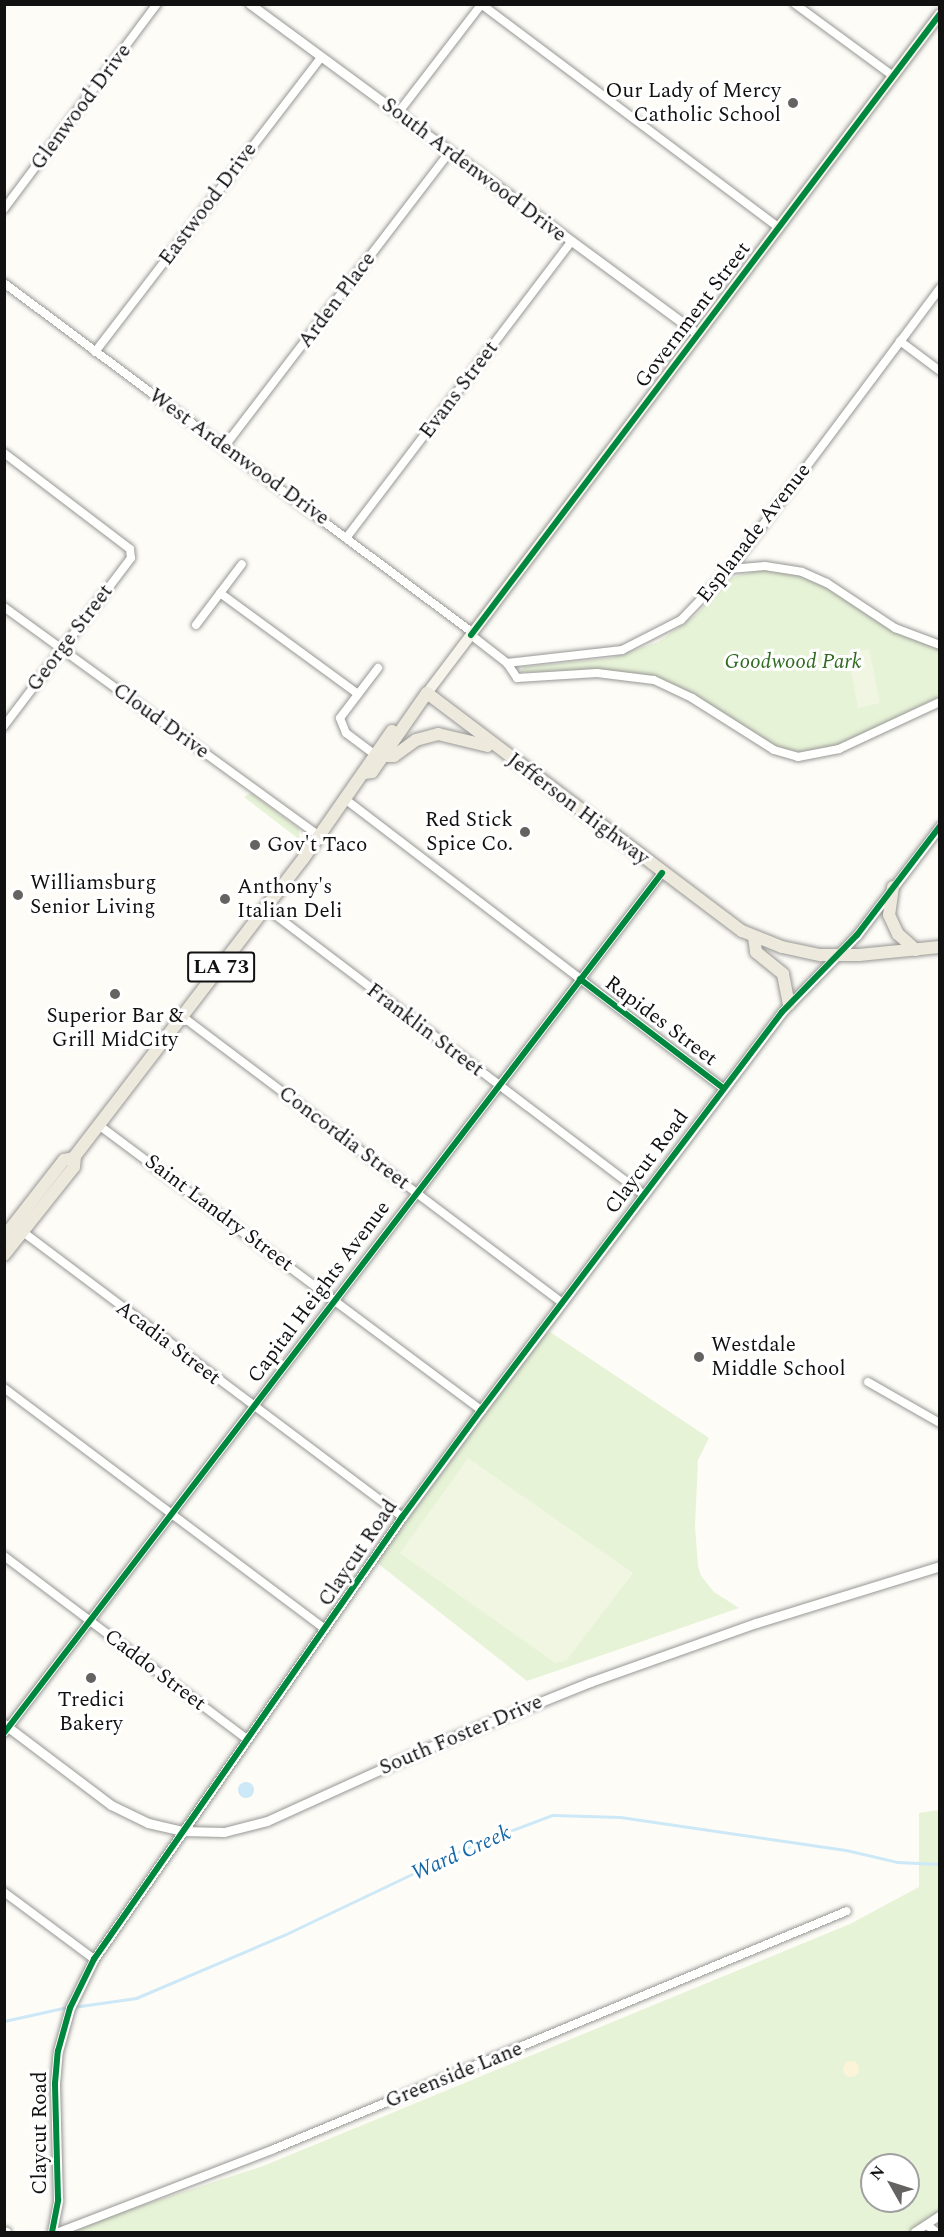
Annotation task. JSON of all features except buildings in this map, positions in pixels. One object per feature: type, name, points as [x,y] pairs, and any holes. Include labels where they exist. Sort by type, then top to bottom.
[{"type":"main road","name":"Government Street","points":[[4,1238],[64,1160],[73,1158],[100,1126],[266,908],[365,773],[364,767],[379,755],[411,720],[411,714],[939,14]]},
{"type":"main road","name":"Jefferson Highway","points":[[427,693],[721,918],[754,937],[795,950],[837,955],[939,947]]},
{"type":"main road","points":[[379,755],[394,756],[416,740],[438,734],[465,738],[484,747],[492,744]]},
{"type":"main road","points":[[893,887],[889,915],[898,934],[916,950]]},
{"type":"main road","points":[[754,937],[756,952],[783,974],[789,1004]]},
{"type":"main road","name":"Government Street","points":[[4,1256],[74,1167],[73,1158]]},
{"type":"main road","points":[[23,1232],[21,1222],[38,1201],[39,1193]]},
{"type":"street","name":"Glenwood Drive","points":[[4,209],[157,4]]},
{"type":"street","name":"South Ardenwood Drive","points":[[250,4],[449,153],[699,334]]},
{"type":"street","points":[[795,4],[893,76]]},
{"type":"street","points":[[398,114],[481,5],[779,228]]},
{"type":"street","name":"Eastwood Drive","points":[[95,352],[321,57]]},
{"type":"street","name":"Arden Place","points":[[224,447],[449,153]]},
{"type":"street","name":"Evans Street","points":[[347,537],[571,242]]},
{"type":"street","name":"West Ardenwood Drive","points":[[4,283],[347,537],[472,634]]},
{"type":"street","name":"Esplanade Avenue","points":[[507,663],[611,651],[641,643],[681,620],[730,569],[939,288]]},
{"type":"street","points":[[900,341],[939,371]]},
{"type":"street","name":"George Street","points":[[4,453],[130,549],[131,558],[4,726]]},
{"type":"street","points":[[196,625],[242,564]]},
{"type":"street","points":[[730,569],[765,566],[802,572],[827,583],[895,628],[939,645]]},
{"type":"street","points":[[220,593],[358,694]]},
{"type":"street","name":"Cloud Drive","points":[[4,607],[318,836]]},
{"type":"street","points":[[472,634],[507,663],[517,678],[597,673],[654,680],[692,698],[774,750],[798,758],[839,749],[939,702]]},
{"type":"street","points":[[378,668],[340,718],[346,733],[379,755]]},
{"type":"street","name":"Rapides Street","points":[[345,799],[723,1088]]},
{"type":"street","name":"Claycut Road","points":[[52,2232],[58,2200],[54,2084],[63,2028],[79,1987],[94,1959],[402,1517],[481,1410],[723,1088],[789,1004],[837,955],[939,826]]},
{"type":"street","name":"Capital Heights Avenue","points":[[6,1728],[662,873]]},
{"type":"street","name":"Franklin Street","points":[[266,908],[643,1194]]},
{"type":"street","name":"Concordia Street","points":[[183,1017],[562,1303]]},
{"type":"street","name":"Saint Landry Street","points":[[100,1126],[481,1410]]},
{"type":"street","name":"Acadia Street","points":[[23,1232],[402,1517]]},
{"type":"street","points":[[868,1382],[939,1423]]},
{"type":"street","points":[[4,1388],[325,1629]]},
{"type":"street","name":"Caddo Street","points":[[4,1556],[247,1739]]},
{"type":"street","name":"South Foster Drive","points":[[6,1728],[111,1805],[148,1822],[182,1831],[224,1832],[267,1821],[438,1743],[590,1682],[939,1566]]},
{"type":"street","points":[[4,1892],[94,1959]]},
{"type":"street","name":"Greenside Lane","points":[[59,2232],[285,2145],[847,1911]]},
{"type":"street","points":[[915,2232],[939,2216]]},
{"type":"street","points":[[927,2225],[936,2232]]},
{"type":"green space","name":"Goodwood Park","points":[[764,569],[793,572],[824,585],[897,633],[939,649],[939,697],[838,745],[804,753],[778,748],[663,680],[617,671],[521,672],[523,667],[611,658],[658,642],[696,615],[730,578]]},
{"type":"green space","points":[[869,649],[880,703],[858,708],[848,653]]},
{"type":"green space","points":[[251,793],[299,829],[300,840],[244,797]]},
{"type":"green space","points":[[550,1332],[709,1438],[698,1460],[695,1526],[698,1566],[701,1576],[714,1592],[739,1608],[527,1681],[376,1562],[543,1335]]},
{"type":"green space","points":[[468,1458],[633,1573],[566,1661],[555,1663],[400,1553]]},
{"type":"green space","points":[[939,1810],[939,2216],[915,2232],[60,2232],[263,2166],[850,1924],[919,1887],[919,1813]]},
{"type":"sand","points":[[851,2061],[857,2063],[859,2069],[857,2075],[851,2077],[845,2075],[843,2069],[845,2063]]},
{"type":"water","points":[[246,1782],[252,1784],[254,1790],[252,1796],[246,1798],[240,1796],[238,1790],[240,1784]]},
{"type":"waterway","name":"Ward Creek","points":[[73,2007],[136,1998],[284,1935],[475,1844],[552,1815],[620,1817],[846,1850],[897,1862],[940,1864]]},
{"type":"waterway","name":"Ward Creek","points":[[4,2021],[67,2007]]},
{"type":"cycle path","points":[[471,635],[940,14]]},
{"type":"cycle path","points":[[52,2232],[58,2200],[55,2083],[58,2051],[70,2008],[94,1959],[402,1517],[481,1410],[782,1012],[857,935],[940,826]]},
{"type":"cycle path","points":[[4,1733],[662,873]]},
{"type":"cycle path","points":[[580,979],[723,1088]]},
{"type":"place","name":"Our Lady of Mercy Catholic School","points":[[793,103]]},
{"type":"place","name":"Red Stick Spice Co.","points":[[525,832]]},
{"type":"place","name":"Gov't Taco","points":[[255,845]]},
{"type":"place","name":"Williamsburg Senior Living","points":[[18,895]]},
{"type":"place","name":"Anthony's Italian Deli","points":[[225,899]]},
{"type":"place","name":"Superior Bar & Grill MidCity","points":[[115,994]]},
{"type":"place","name":"Westdale Middle School","points":[[699,1357]]},
{"type":"place","name":"Tredici Bakery","points":[[91,1678]]}]
